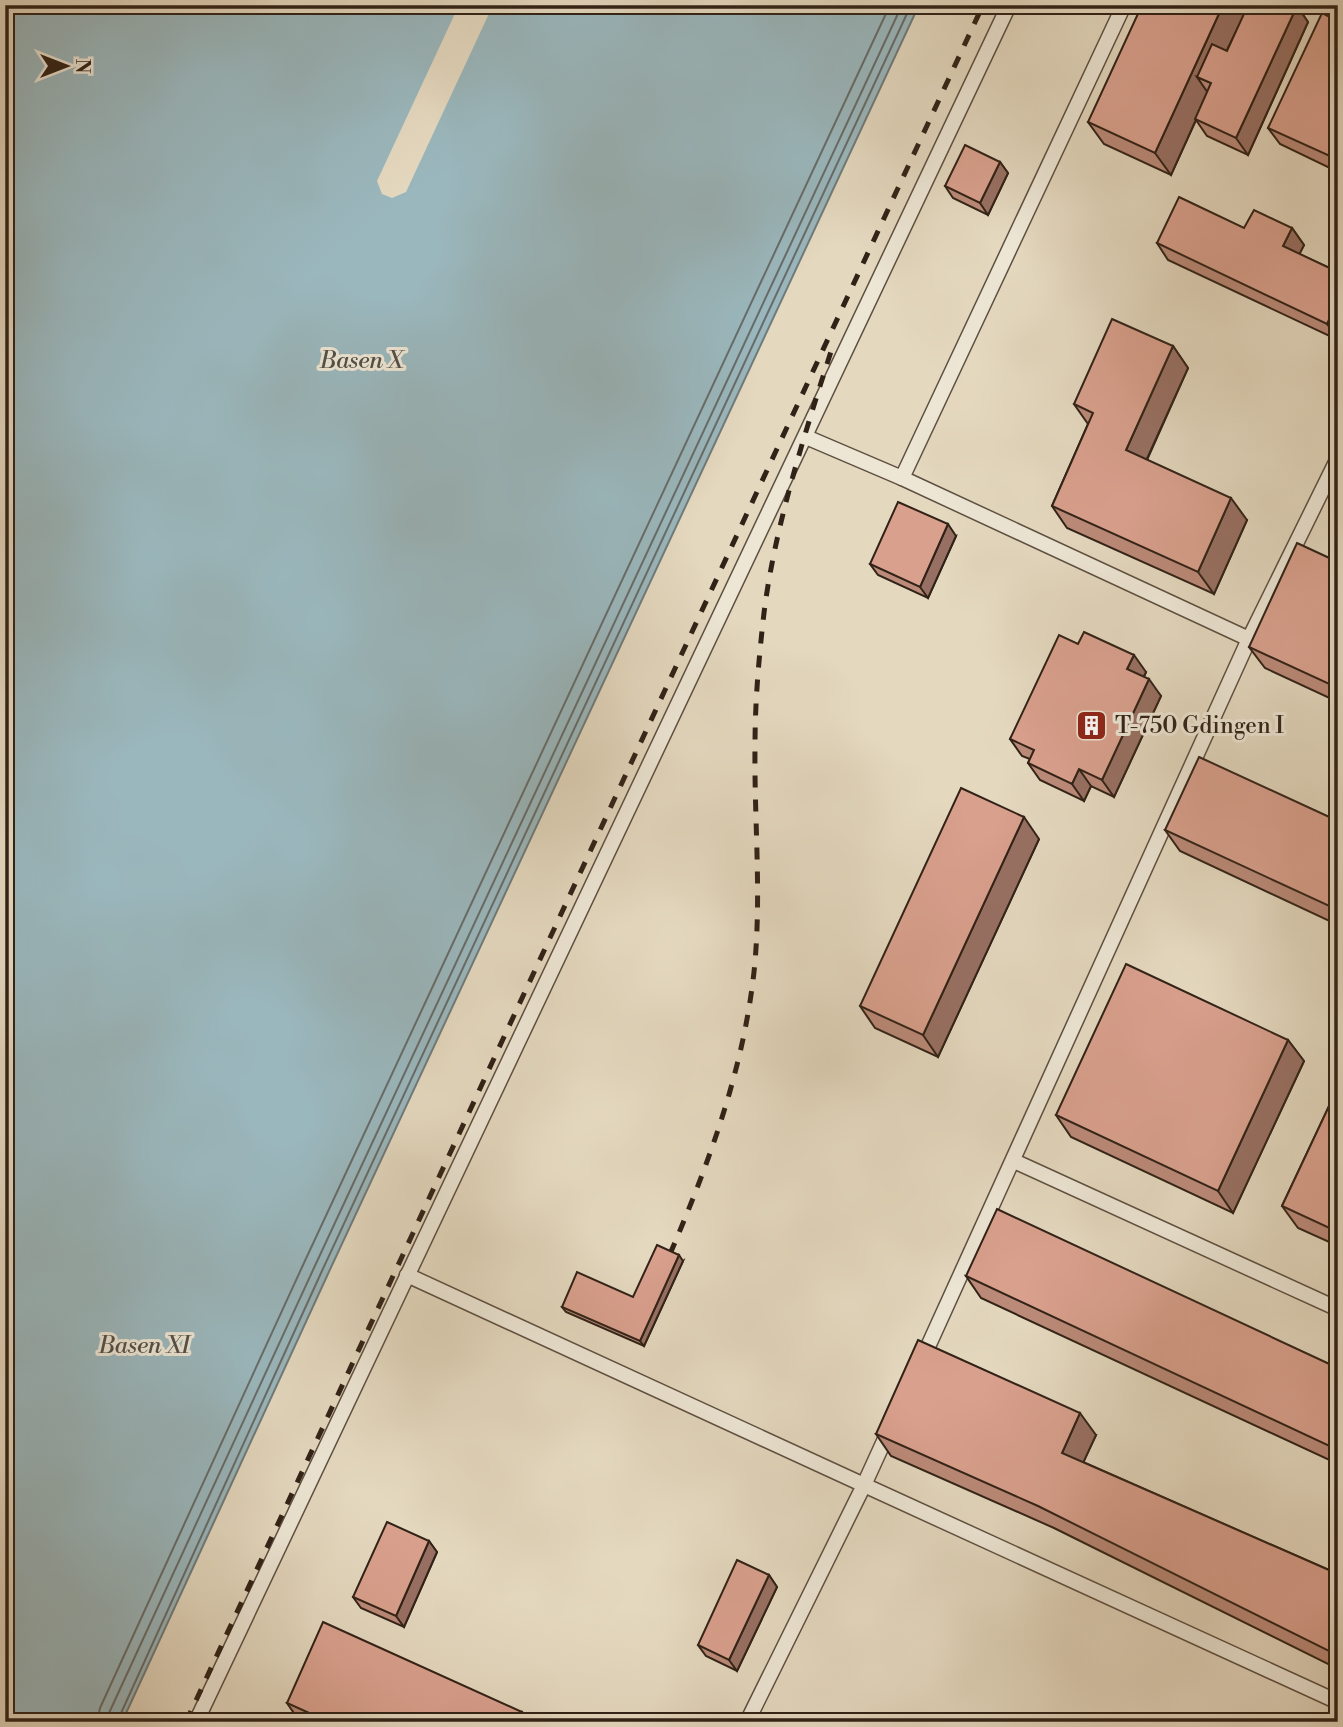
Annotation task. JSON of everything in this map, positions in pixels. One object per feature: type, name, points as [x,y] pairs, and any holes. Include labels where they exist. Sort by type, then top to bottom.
[{"type":"lane","points":[[196,1722],[1009,5]]},
{"type":"lane","points":[[902,478],[1124,5]]},
{"type":"lane","points":[[806,437],[902,478],[1249,639]]},
{"type":"lane","points":[[916,1373],[1249,639],[1338,457]]},
{"type":"lane","points":[[1014,1161],[1338,1309]]},
{"type":"lane","points":[[407,1275],[1338,1702]]},
{"type":"lane","points":[[747,1722],[899,1410]]},
{"type":"water","name":"Basen X","points":[[5,5],[919,5],[122,1722],[5,1722]]},
{"type":"pier","points":[[459,5],[493,5],[406,192],[392,198],[382,194],[377,181]]},
{"type":"building","points":[[1142,5],[1223,5],[1155,153],[1088,122]]},
{"type":"building","points":[[1248,5],[1297,6],[1236,138],[1195,119],[1211,83],[1197,77],[1212,44],[1227,51]]},
{"type":"building","points":[[1322,13],[1338,21],[1338,144],[1332,157],[1268,128]]},
{"type":"building","points":[[965,145],[1000,162],[980,203],[945,186]]},
{"type":"building","points":[[1179,197],[1244,228],[1254,210],[1292,228],[1283,246],[1338,272],[1338,301],[1327,324],[1157,243]]},
{"type":"building","points":[[1112,319],[1173,346],[1126,450],[1231,498],[1198,572],[1052,506],[1093,413],[1074,404]]},
{"type":"building","points":[[898,502],[948,524],[920,587],[870,564]]},
{"type":"building","points":[[1297,543],[1338,562],[1338,688],[1249,647]]},
{"type":"building","name":"T-750 Gdingen I","points":[[1084,632],[1134,655],[1127,669],[1149,679],[1102,780],[1079,769],[1072,784],[1028,763],[1034,750],[1010,739],[1059,635],[1078,644]]},
{"type":"building","points":[[1199,757],[1338,821],[1338,910],[1165,830]]},
{"type":"building","points":[[961,788],[1024,817],[923,1035],[860,1006]]},
{"type":"building","points":[[1126,964],[1288,1040],[1218,1191],[1056,1115]]},
{"type":"building","points":[[1338,1087],[1338,1232],[1282,1206]]},
{"type":"building","points":[[997,1209],[1338,1368],[1338,1450],[966,1276]]},
{"type":"building","points":[[657,1245],[679,1255],[640,1341],[562,1307],[577,1272],[633,1297]]},
{"type":"building","points":[[918,1340],[1080,1413],[1062,1453],[1338,1574],[1338,1636],[1331,1652],[1038,1506],[876,1434]]},
{"type":"building","points":[[387,1522],[429,1541],[396,1616],[353,1597]]},
{"type":"building","points":[[737,1560],[769,1575],[729,1660],[698,1645]]},
{"type":"building","points":[[323,1622],[522,1712],[518,1722],[329,1722],[287,1703]]},
{"type":"railway","points":[[186,1722],[983,5]]},
{"type":"railway","points":[[670,1254],[711,1151],[733,1081],[749,1009],[757,915],[755,728],[764,613],[784,511],[834,342]]},
{"type":"place","name":"T-750 Gdingen I","points":[[1092,726]]},
{"type":"water label","name":"Basen XI","points":[[144,1346]]}]
